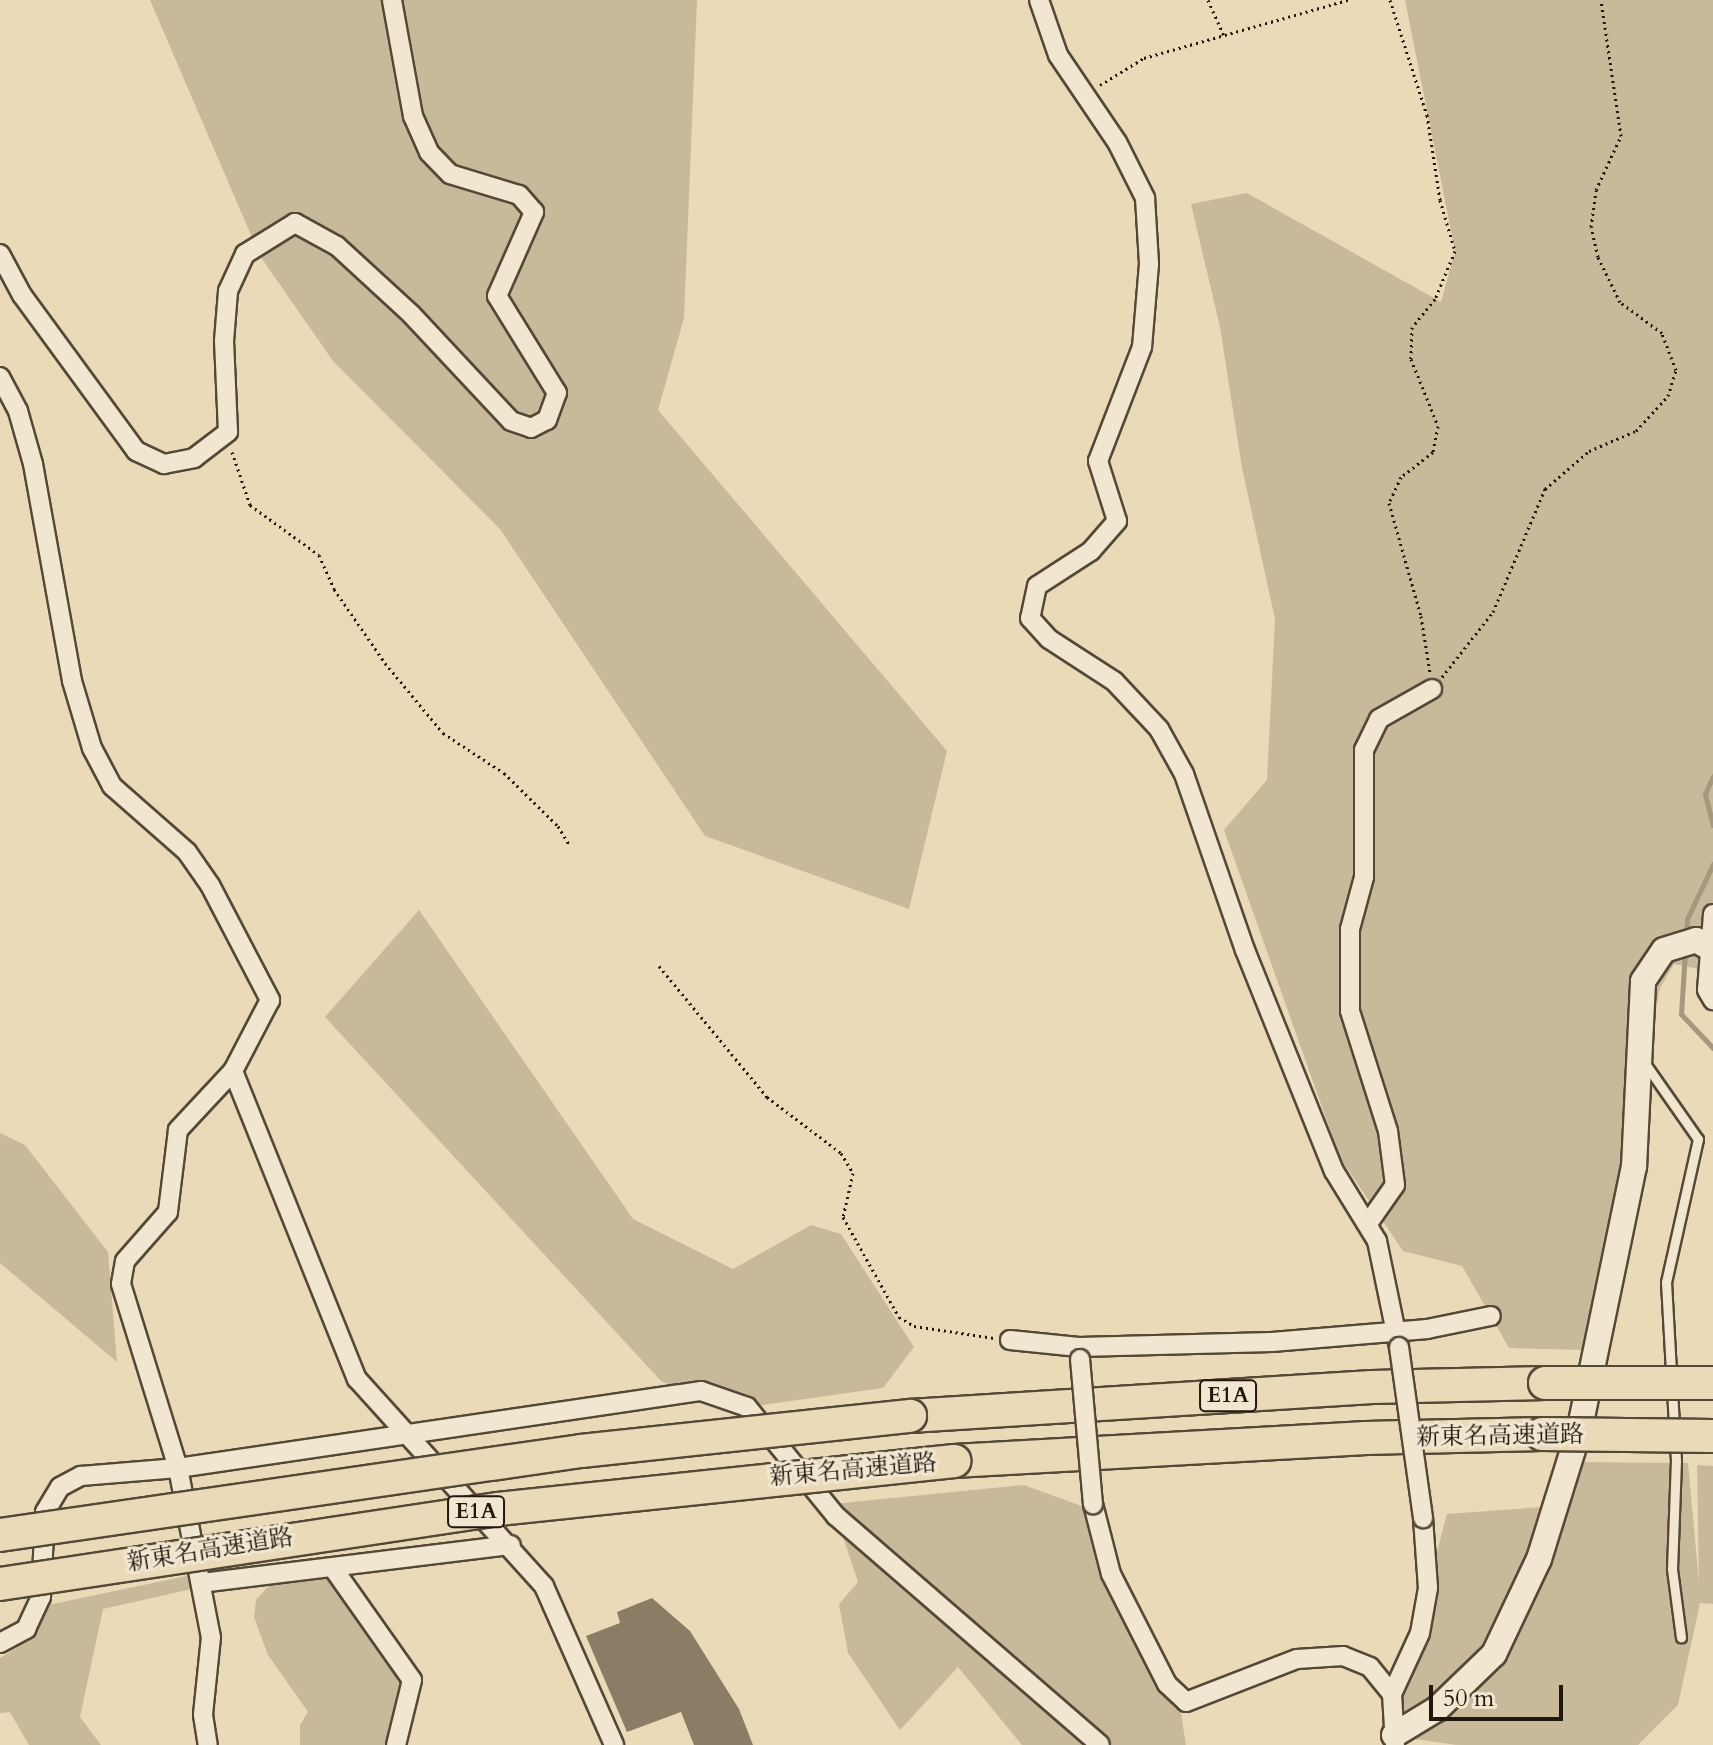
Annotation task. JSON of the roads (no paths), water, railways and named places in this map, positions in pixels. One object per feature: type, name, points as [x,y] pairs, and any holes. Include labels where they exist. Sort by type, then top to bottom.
[{"type":"highway","name":"新東名高速道路","points":[[0,1535],[581,1451],[910,1416],[1372,1387],[1713,1383]]},
{"type":"highway","name":"新東名高速道路","points":[[0,1584],[498,1509],[954,1461],[1366,1438],[1542,1434],[1713,1436]]},
{"type":"street","points":[[0,254],[46,330],[136,451],[164,464],[194,458],[228,432],[224,341],[228,291],[245,254],[295,223],[337,246],[411,314],[511,421],[531,428],[547,420],[557,393],[497,296],[534,212],[519,195],[450,174],[429,152],[413,116],[392,0]]},
{"type":"street","points":[[1039,0],[1058,55],[1117,142],[1145,198],[1149,264],[1142,347],[1098,461],[1117,521],[1091,551],[1037,586],[1030,618],[1049,639],[1114,681],[1165,740],[1184,774],[1245,950],[1334,1171],[1352,1204],[1369,1222],[1398,1339],[1423,1518],[1428,1588],[1420,1633],[1392,1694],[1395,1740]]},
{"type":"street","points":[[0,377],[18,411],[33,464],[72,681],[92,748],[112,786],[187,852],[262,975],[270,1000],[233,1071],[178,1130],[168,1212],[125,1261],[121,1284],[178,1468],[201,1583],[211,1637],[203,1715],[208,1745]]},
{"type":"street","points":[[1369,1222],[1395,1185],[1388,1131],[1350,1011],[1350,929],[1364,877],[1364,750],[1379,719],[1432,689]]},
{"type":"street","points":[[1713,914],[1706,946],[1707,990],[1713,1000]]},
{"type":"street","points":[[1395,1740],[1437,1709],[1494,1654],[1539,1559],[1580,1427],[1634,1167],[1643,981],[1664,950],[1706,946]]},
{"type":"street","points":[[233,1071],[357,1379],[511,1545],[544,1586],[565,1626],[614,1745]]},
{"type":"street","points":[[1010,1340],[1079,1353],[1272,1342],[1398,1339],[1491,1316]]},
{"type":"street","points":[[1079,1353],[1093,1504],[1111,1574],[1167,1684],[1186,1702],[1297,1659],[1343,1656],[1370,1667],[1392,1694]]},
{"type":"street","points":[[0,1643],[26,1629],[41,1597],[45,1512],[60,1487],[81,1476],[178,1468],[406,1432],[701,1391],[747,1407],[836,1516],[1100,1745]]},
{"type":"street","points":[[201,1583],[511,1545]]},
{"type":"street","points":[[333,1568],[412,1680],[396,1745]]},
{"type":"lane","points":[[1638,1057],[1653,1069],[1663,1094],[1698,1139],[1666,1282],[1676,1460],[1672,1569],[1681,1637]]},
{"type":"waterway","points":[[1713,776],[1705,794],[1713,825]]},
{"type":"waterway","points":[[1686,937],[1687,919],[1713,864]]},
{"type":"waterway","points":[[1685,951],[1681,1014],[1713,1048]]}]
